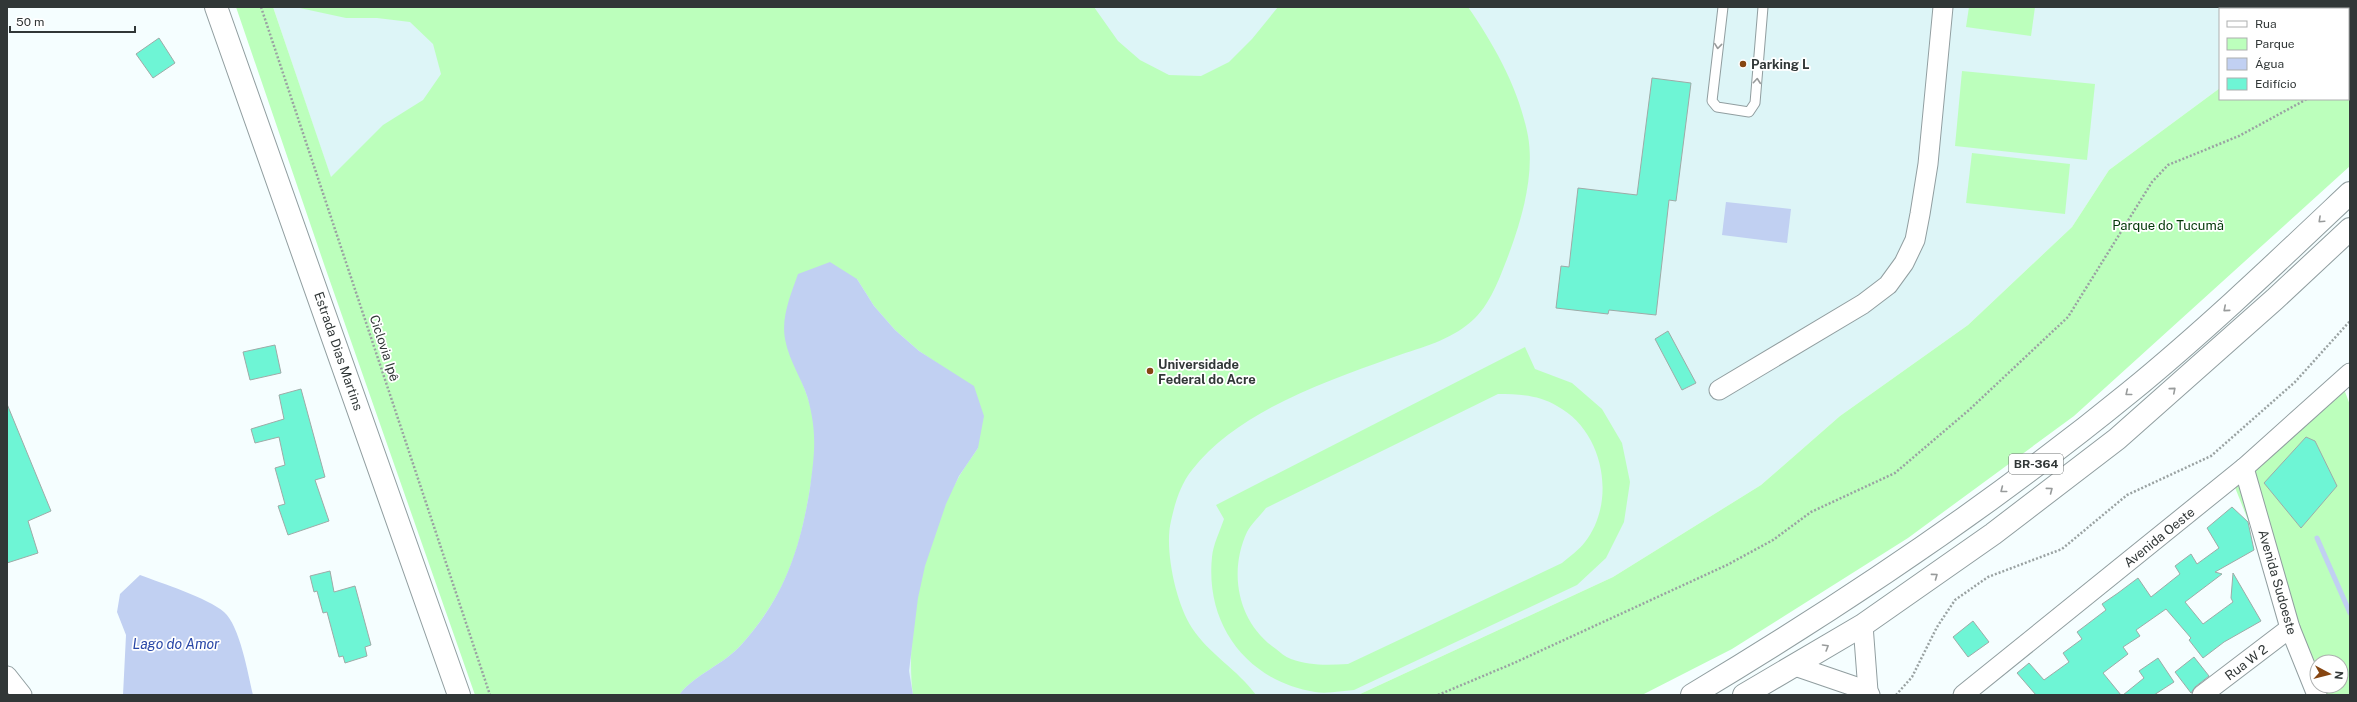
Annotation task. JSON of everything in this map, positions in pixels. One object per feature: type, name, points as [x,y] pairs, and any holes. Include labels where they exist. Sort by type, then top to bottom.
[{"type":"main road","name":"Estrada Dias Martins","points":[[216,7],[459,695]]},
{"type":"main road","name":"BR-364","points":[[1692,695],[1834,605],[1971,514],[2136,387],[2251,288],[2350,193]]},
{"type":"main road","name":"BR-364","points":[[1744,695],[1863,625],[1993,534],[2117,438],[2269,305],[2350,228]]},
{"type":"street","points":[[1719,390],[1863,304],[1888,285],[1904,263],[1915,240],[1927,171],[1943,7]]},
{"type":"street","name":"Avenida Oeste","points":[[1963,695],[2244,468],[2350,373]]},
{"type":"street","name":"Avenida Sudoeste","points":[[2244,468],[2290,628],[2317,695]]},
{"type":"street","points":[[1795,666],[1869,693],[1863,625]]},
{"type":"street","name":"Rua W 2","points":[[2202,695],[2290,628]]},
{"type":"street","points":[[7,676],[22,695]]},
{"type":"lane","points":[[1722,7],[1712,101],[1717,108],[1749,112],[1755,103],[1763,7]]},
{"type":"path","name":"Ciclovia Ipê","points":[[261,7],[490,695]]},
{"type":"path","points":[[1438,695],[1514,663],[1727,565],[1773,540],[1811,512],[1895,473],[1969,410],[2068,317],[2152,182],[2168,165],[2239,136],[2305,100]]},
{"type":"path","points":[[1896,695],[1912,677],[1937,627],[1955,600],[1988,577],[2062,549],[2127,495],[2211,456],[2295,382],[2350,321]]},
{"type":"shaded area","name":"Universidade Federal do Acre","points":[[273,7],[2350,7],[2349,52],[2349,8],[2219,8],[2219,89],[2109,170],[2072,227],[1968,325],[1840,416],[1761,485],[1613,577],[1358,695],[506,695]]},
{"type":"green space","points":[[236,7],[273,7],[331,177],[383,125],[423,100],[441,74],[433,44],[410,22],[377,18],[346,18],[295,7],[1094,7],[1118,41],[1140,60],[1169,75],[1201,76],[1229,62],[1252,39],[1278,7],[1468,7],[1488,37],[1505,68],[1519,102],[1528,136],[1530,151],[1528,183],[1522,214],[1504,268],[1487,304],[1474,319],[1458,331],[1440,341],[1338,377],[1283,401],[1257,415],[1233,431],[1211,450],[1192,470],[1184,482],[1178,494],[1169,533],[1170,561],[1176,591],[1186,618],[1192,628],[1207,646],[1249,686],[1256,695],[913,695],[911,669],[915,612],[928,552],[937,524],[948,498],[962,472],[978,448],[946,369],[919,351],[895,330],[874,306],[857,279],[797,370],[811,407],[816,443],[807,506],[797,548],[790,568],[770,606],[742,644],[727,658],[693,681],[679,695],[475,695],[325,267]]},
{"type":"green space","points":[[1969,7],[2035,7],[2031,36],[1966,27]]},
{"type":"green space","name":"Parque do Tucumã","points":[[2349,52],[2350,166],[2074,416],[1908,538],[1732,649],[1642,695],[1358,695],[1613,577],[1761,485],[1840,416],[1968,325],[2072,227],[2109,170],[2219,89],[2219,100],[2349,100]]},
{"type":"green space","points":[[1962,71],[2095,84],[2087,160],[1955,146]]},
{"type":"green space","points":[[1972,153],[2070,164],[2065,214],[1966,203]]},
{"type":"green space","points":[[1525,347],[1535,369],[1572,383],[1602,409],[1622,443],[1630,482],[1624,522],[1606,558],[1577,585],[1354,690],[1329,693],[1320,693],[1291,686],[1269,676],[1251,662],[1235,646],[1224,627],[1216,605],[1212,582],[1212,557],[1215,543],[1224,519],[1216,505]],"holes":[[[1498,394],[1536,397],[1550,402],[1573,417],[1586,432],[1595,449],[1601,468],[1603,488],[1601,507],[1595,525],[1580,548],[1562,563],[1348,664],[1333,665],[1298,661],[1285,656],[1263,638],[1253,626],[1245,611],[1240,596],[1238,564],[1241,548],[1247,532],[1266,508]]]},
{"type":"green space","points":[[2341,381],[2350,405],[2350,695],[2318,694],[2349,694],[2349,654],[2309,654],[2309,672],[2230,475]]},
{"type":"water","points":[[2350,7],[2350,52],[2349,8],[2289,8]]},
{"type":"water","points":[[1726,202],[1791,209],[1787,243],[1722,235]]},
{"type":"water","points":[[830,262],[857,279],[874,306],[895,330],[919,351],[974,386],[984,416],[978,448],[959,476],[946,504],[925,566],[918,598],[909,671],[913,695],[679,695],[693,681],[735,651],[757,626],[769,609],[779,590],[788,572],[795,552],[806,511],[810,488],[814,457],[814,428],[808,398],[787,348],[784,322],[787,306],[798,274]]},
{"type":"water","name":"Lago do Amor","points":[[140,575],[196,596],[224,612],[235,628],[239,639],[253,695],[123,695],[126,635],[117,612],[120,594]]},
{"type":"building","points":[[159,38],[175,63],[153,78],[136,54]]},
{"type":"building","points":[[1652,78],[1691,83],[1676,201],[1669,200],[1656,315],[1609,310],[1608,314],[1556,308],[1561,266],[1569,267],[1578,188],[1637,195]]},
{"type":"building","points":[[1668,331],[1696,383],[1682,390],[1655,339]]},
{"type":"building","points":[[275,345],[281,373],[250,380],[243,352]]},
{"type":"building","points":[[301,389],[325,477],[315,480],[329,521],[288,535],[278,506],[285,504],[275,468],[285,465],[279,437],[255,443],[251,429],[284,419],[279,395]]},
{"type":"building","points":[[7,404],[51,511],[28,521],[38,553],[7,563]]},
{"type":"building","points":[[2306,437],[2315,441],[2337,486],[2301,528],[2264,483]]},
{"type":"building","points":[[2232,507],[2248,522],[2254,550],[2215,572],[2222,574],[2185,602],[2203,624],[2233,602],[2231,598],[2233,573],[2261,621],[2224,642],[2203,658],[2189,640],[2191,638],[2166,609],[2136,630],[2140,636],[2123,647],[2128,654],[2103,673],[2121,695],[2036,695],[2017,673],[2029,663],[2044,680],[2069,662],[2063,653],[2082,639],[2077,632],[2106,610],[2102,604],[2138,578],[2151,597],[2180,574],[2175,566],[2191,554],[2197,564],[2219,548],[2207,528]]},
{"type":"building","points":[[330,571],[334,592],[355,586],[371,645],[365,647],[367,656],[345,663],[343,656],[339,657],[327,612],[323,613],[317,591],[314,592],[310,576]]},
{"type":"building","points":[[1973,621],[1989,642],[1968,657],[1953,637]]},
{"type":"building","points":[[2194,657],[2209,676],[2195,687],[2191,693],[2175,672]]},
{"type":"building","points":[[2158,658],[2174,682],[2154,695],[2123,695],[2144,678],[2139,671]]},
{"type":"waterway","points":[[2317,538],[2350,613]]},
{"type":"place","name":"Parking L","points":[[1743,64]]},
{"type":"place","name":"Universidade Federal do Acre","points":[[1150,371]]}]
